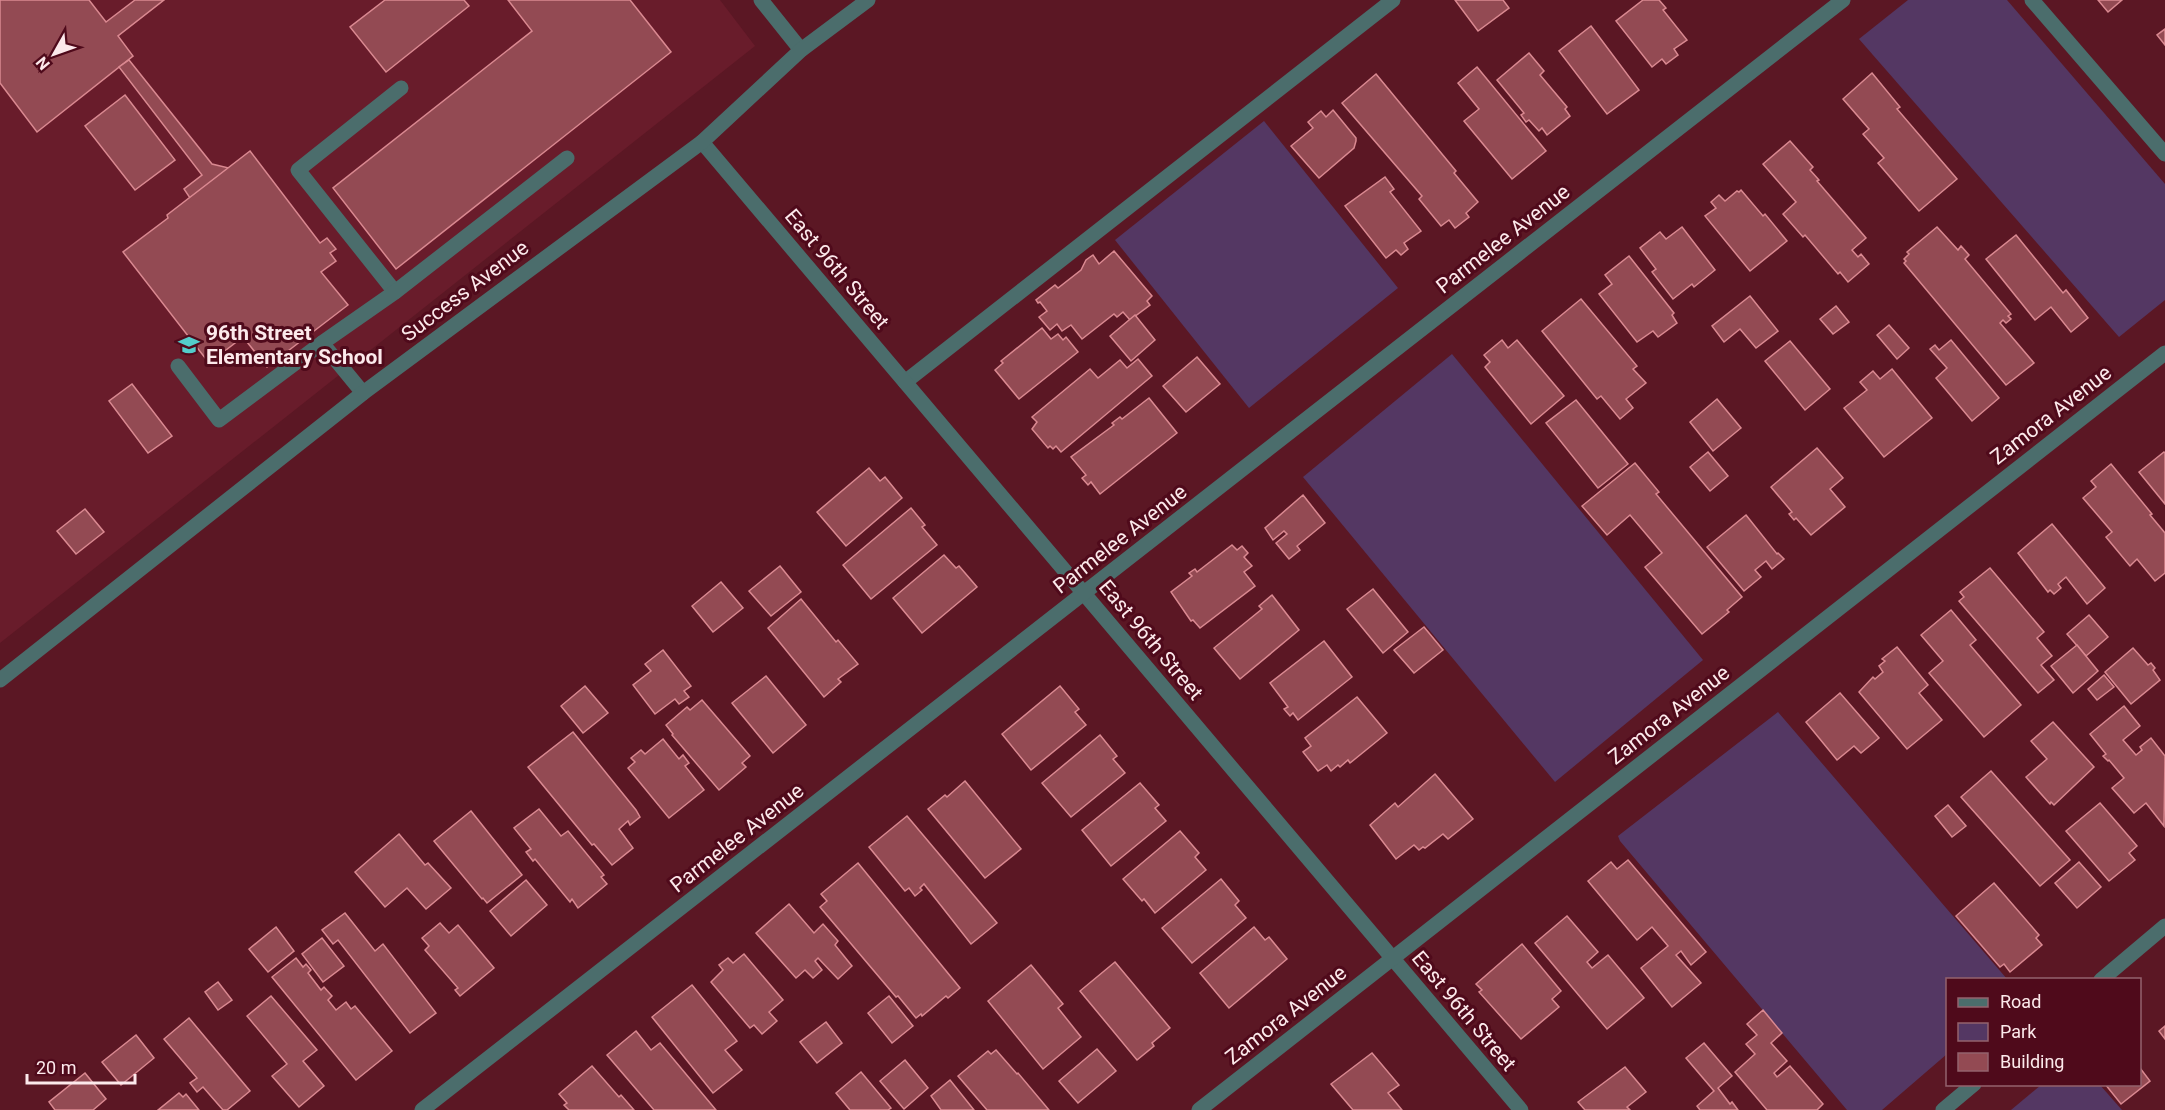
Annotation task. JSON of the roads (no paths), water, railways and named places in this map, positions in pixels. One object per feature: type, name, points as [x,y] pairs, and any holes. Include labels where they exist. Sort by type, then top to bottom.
[{"type":"street","points":[[761,0],[801,50]]},
{"type":"street","name":"Success Avenue","points":[[0,680],[363,393],[702,142],[801,50],[867,0]]},
{"type":"street","points":[[904,382],[1393,0]]},
{"type":"street","name":"Parmelee Avenue","points":[[422,1110],[1843,0]]},
{"type":"street","points":[[2032,0],[2165,154]]},
{"type":"street","points":[[395,292],[298,170],[401,88]]},
{"type":"street","name":"East 96th Street","points":[[702,142],[1521,1110]]},
{"type":"street","points":[[178,366],[219,420],[395,292],[567,158]]},
{"type":"street","points":[[322,343],[363,393]]},
{"type":"street","name":"Zamora Avenue","points":[[1199,1110],[2165,353]]},
{"type":"street","points":[[2103,978],[2165,926]]},
{"type":"street","points":[[1943,1110],[1972,1086]]},
{"type":"place","name":"96th Street Elementary School","points":[[189,345]]}]
